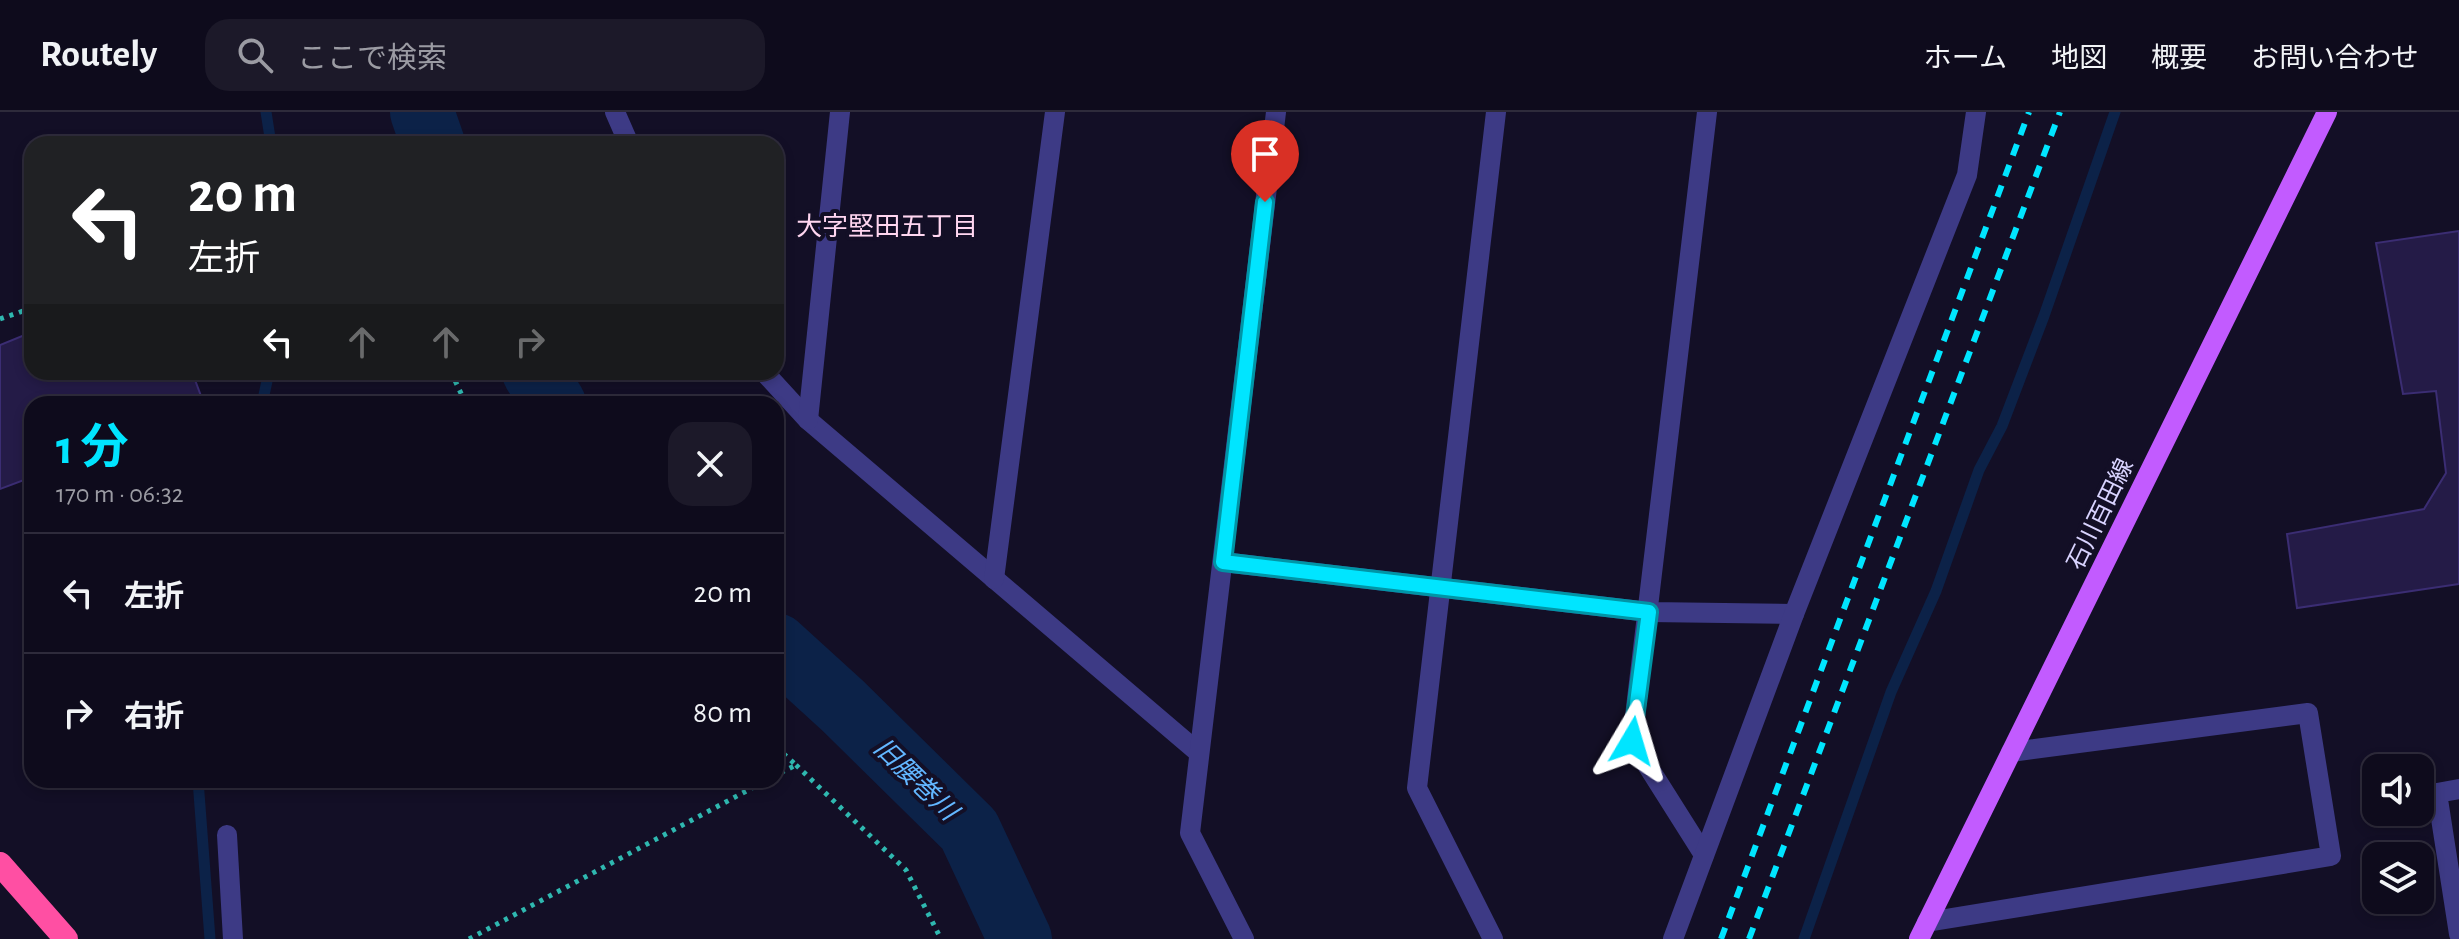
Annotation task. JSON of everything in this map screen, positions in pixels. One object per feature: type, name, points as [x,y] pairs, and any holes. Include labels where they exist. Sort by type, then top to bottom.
[{"type":"highway","points":[[0,864],[66,939]]},
{"type":"main road","name":"石川百田線","points":[[1923,931],[2327,112]]},
{"type":"street","points":[[615,112],[626,136]]},
{"type":"street","points":[[808,420],[840,112]]},
{"type":"street","points":[[994,579],[1055,112]]},
{"type":"street","points":[[1244,939],[1190,833],[1276,112]]},
{"type":"street","points":[[1493,939],[1417,788],[1496,112]]},
{"type":"street","points":[[1704,855],[1632,741],[1707,112]]},
{"type":"street","points":[[1673,939],[1794,614],[1967,175],[1976,112]]},
{"type":"street","points":[[771,380],[808,420],[1199,753]]},
{"type":"street","points":[[1223,562],[1649,612],[1794,614]]},
{"type":"street","points":[[1923,931],[2331,856],[2308,713],[2011,752]]},
{"type":"street","points":[[2459,789],[2437,793],[2459,934]]},
{"type":"street","points":[[227,835],[233,939]]},
{"type":"path","points":[[0,319],[24,311]]},
{"type":"path","points":[[784,754],[906,870],[941,939]]},
{"type":"path","points":[[784,771],[796,765]]},
{"type":"path","points":[[469,939],[752,788]]},
{"type":"building","points":[[2459,231],[2459,584],[2297,608],[2287,534],[2424,509],[2446,473],[2436,391],[2403,394],[2376,243]]},
{"type":"building","points":[[24,335],[24,380],[195,380],[201,396],[24,396],[24,480],[0,489],[0,345]]},
{"type":"waterway","points":[[266,112],[270,136]]},
{"type":"waterway","name":"旧腰巻川","points":[[422,112],[430,136]]},
{"type":"waterway","points":[[1804,939],[1891,692],[1936,591],[1979,470],[2002,426],[2115,112]]},
{"type":"waterway","points":[[264,396],[267,380]]},
{"type":"waterway","name":"旧腰巻川","points":[[539,380],[549,396]]},
{"type":"waterway","name":"旧腰巻川","points":[[784,652],[969,830],[1020,939]]},
{"type":"waterway","points":[[199,788],[210,939]]},
{"type":"railway","points":[[1721,939],[2029,112]]},
{"type":"railway","points":[[1749,939],[2060,112]]},
{"type":"district","name":"大字堅田五丁目","points":[[887,226]]},
{"type":"route","points":[[1265,202],[1223,562],[1649,612],[1632,741]]}]
